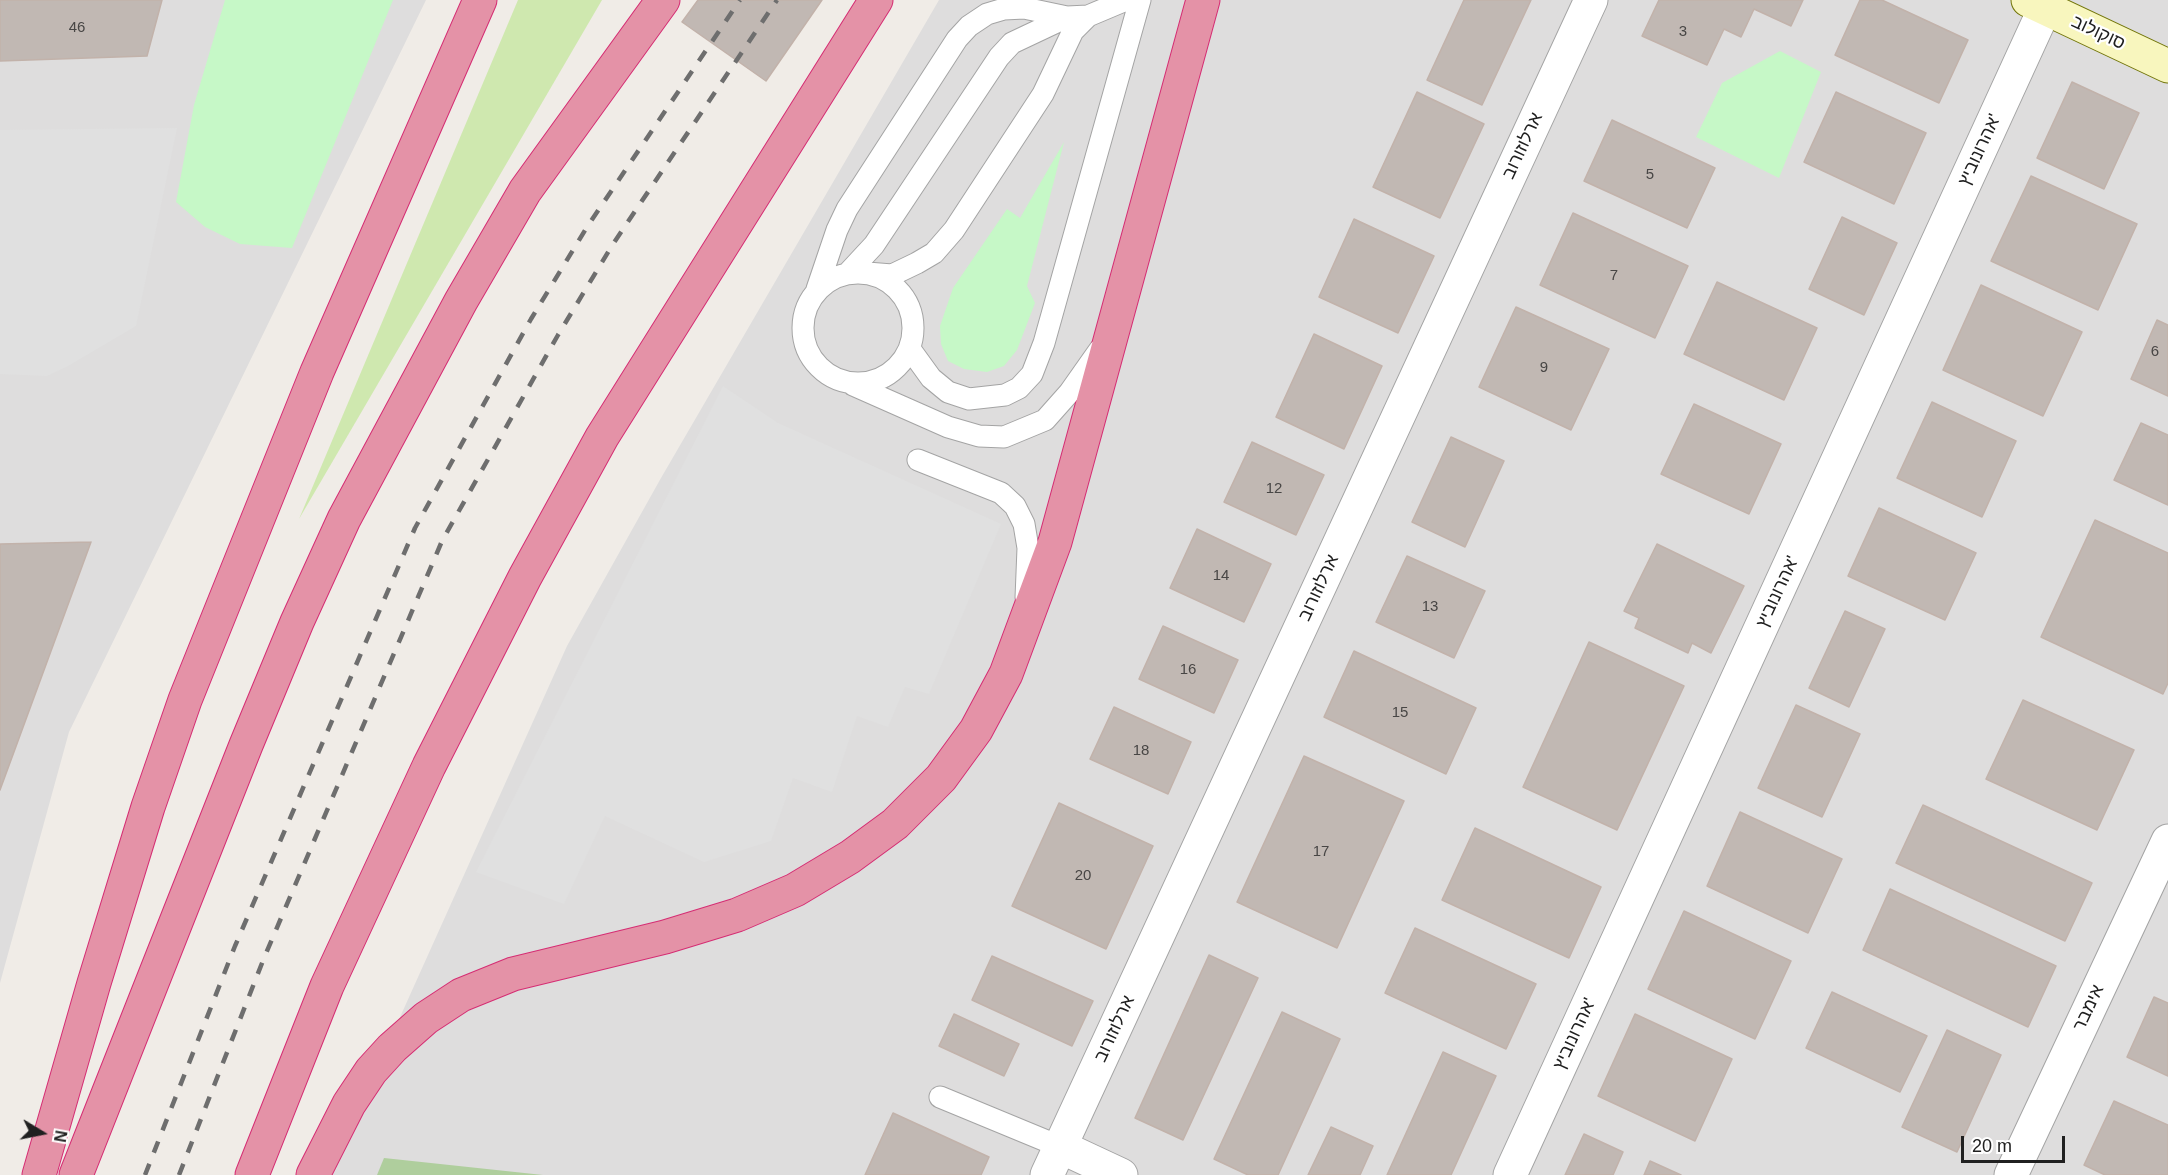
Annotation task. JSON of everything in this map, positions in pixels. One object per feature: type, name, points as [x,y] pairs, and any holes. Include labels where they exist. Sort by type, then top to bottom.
[{"type":"highway","points":[[39,1175],[97,972],[148,807],[185,700],[317,372],[480,0]]},
{"type":"highway","points":[[76,1175],[241,756],[297,622],[344,519],[461,301],[525,191],[663,0]]},
{"type":"highway","points":[[252,1175],[327,986],[429,766],[525,577],[602,437],[876,0]]},
{"type":"highway","points":[[313,1175],[349,1104],[371,1071],[392,1048],[426,1018],[461,995],[513,974],[665,937],[737,915],[795,890],[850,858],[895,824],[941,778],[976,730],[1006,674],[1026,626],[1055,542],[1203,0]]},
{"type":"street","name":"ארלוזורוב","points":[[1054,1161],[1591,0]]},
{"type":"street","name":"סוקולוב","points":[[2036,4],[2168,66]]},
{"type":"street","name":"אהרונוביץ'","points":[[1510,1175],[2036,4]]},
{"type":"street","name":"אימבר","points":[[2011,1175],[2168,841]]},
{"type":"street","points":[[1054,1161],[1121,1175]]},
{"type":"lane","points":[[858,273],[874,245],[999,57],[1012,43],[1078,16],[1126,0]]},
{"type":"lane","points":[[910,349],[931,378],[948,392],[969,399],[1005,395],[1019,388],[1032,374],[1044,343],[1140,0]]},
{"type":"lane","points":[[818,289],[837,230],[847,209],[957,39],[969,26],[987,14],[1031,4],[1078,16]]},
{"type":"lane","points":[[1078,16],[1074,32],[1043,94],[954,230],[934,253],[892,275],[858,273],[831,279],[818,289],[807,304],[802,326],[804,342],[811,360],[823,373],[948,427],[979,436],[1004,437],[1045,420],[1070,393],[1113,329]]},
{"type":"lane","points":[[847,383],[859,384],[880,380],[898,367],[910,349],[913,338],[912,315],[902,294],[886,280],[858,273]]},
{"type":"lane","points":[[918,460],[1001,493],[1015,506],[1024,524],[1028,548],[1026,626]]},
{"type":"lane","points":[[940,1097],[1054,1161]]},
{"type":"shaded area","points":[[0,0],[426,0],[69,732],[0,983]]},
{"type":"shaded area","points":[[939,0],[2168,0],[2168,1175],[329,1175],[567,646],[661,478]]},
{"type":"shaded area","points":[[177,128],[136,326],[47,376],[0,374],[0,130]]},
{"type":"shaded area","points":[[723,386],[778,423],[1001,524],[929,694],[905,687],[888,727],[857,716],[832,792],[793,778],[771,841],[704,862],[605,816],[564,904],[476,872]]},
{"type":"green space","points":[[225,0],[393,0],[292,248],[240,244],[205,227],[176,202],[194,105]]},
{"type":"green space","points":[[518,0],[602,0],[299,519]]},
{"type":"green space","points":[[1780,51],[1821,72],[1779,178],[1696,137],[1722,83]]},
{"type":"green space","points":[[1064,142],[1027,286],[1035,303],[1017,350],[1004,366],[987,372],[964,369],[948,361],[941,344],[940,326],[953,288],[1007,209],[1020,218]]},
{"type":"green space","points":[[384,1158],[543,1175],[377,1175]]},
{"type":"building","points":[[0,0],[162,0],[147,56],[0,61]]},
{"type":"building","points":[[698,0],[822,0],[766,81],[682,22]]},
{"type":"building","points":[[1464,0],[1531,0],[1482,105],[1427,80]]},
{"type":"building","points":[[1659,0],[1803,0],[1791,26],[1754,9],[1741,37],[1724,29],[1707,65],[1642,36]]},
{"type":"building","points":[[1860,0],[1882,0],[1968,40],[1939,103],[1835,55]]},
{"type":"building","points":[[2072,82],[2139,113],[2104,189],[2037,158]]},
{"type":"building","points":[[1417,92],[1484,124],[1440,218],[1373,187]]},
{"type":"building","points":[[1836,92],[1926,133],[1894,204],[1804,162]]},
{"type":"building","points":[[1612,120],[1715,168],[1687,228],[1584,181]]},
{"type":"building","points":[[2031,176],[2137,224],[2098,310],[1991,261]]},
{"type":"building","points":[[1573,213],[1688,266],[1655,338],[1540,285]]},
{"type":"building","points":[[1842,217],[1897,243],[1864,315],[1809,289]]},
{"type":"building","points":[[1354,219],[1434,256],[1398,333],[1319,297]]},
{"type":"building","points":[[1717,282],[1817,328],[1784,400],[1684,354]]},
{"type":"building","points":[[1981,285],[2082,332],[2043,416],[1943,370]]},
{"type":"building","points":[[1516,307],[1609,349],[1571,430],[1479,387]]},
{"type":"building","points":[[2157,320],[2168,325],[2168,396],[2131,379]]},
{"type":"building","points":[[1314,334],[1382,366],[1344,449],[1276,417]]},
{"type":"building","points":[[1932,402],[2016,441],[1982,517],[1897,478]]},
{"type":"building","points":[[1694,404],[1781,444],[1749,514],[1661,474]]},
{"type":"building","points":[[2141,423],[2168,435],[2168,505],[2114,480]]},
{"type":"building","points":[[1451,437],[1504,461],[1465,547],[1412,522]]},
{"type":"building","points":[[1252,442],[1324,475],[1296,535],[1224,502]]},
{"type":"building","points":[[1879,508],[1976,553],[1945,620],[1848,576]]},
{"type":"building","points":[[2095,520],[2168,553],[2168,683],[2163,694],[2041,637]]},
{"type":"building","points":[[1197,529],[1271,564],[1244,622],[1170,588]]},
{"type":"building","points":[[91,542],[0,790],[0,544]]},
{"type":"building","points":[[1657,544],[1744,586],[1711,653],[1692,643],[1688,653],[1635,628],[1639,618],[1624,611]]},
{"type":"building","points":[[1407,556],[1485,591],[1454,658],[1376,622]]},
{"type":"building","points":[[1845,611],[1885,629],[1849,707],[1809,688]]},
{"type":"building","points":[[1163,626],[1238,660],[1214,713],[1139,679]]},
{"type":"building","points":[[1589,642],[1684,686],[1617,830],[1523,787]]},
{"type":"building","points":[[1354,651],[1476,708],[1446,774],[1324,717]]},
{"type":"building","points":[[2023,700],[2134,750],[2097,830],[1986,779]]},
{"type":"building","points":[[1796,705],[1860,734],[1822,817],[1758,788]]},
{"type":"building","points":[[1114,707],[1191,742],[1168,794],[1090,759]]},
{"type":"building","points":[[1304,756],[1404,801],[1337,948],[1237,902]]},
{"type":"building","points":[[1059,803],[1153,846],[1106,949],[1012,906]]},
{"type":"building","points":[[1923,805],[2092,883],[2065,941],[1896,863]]},
{"type":"building","points":[[1740,812],[1842,859],[1808,933],[1707,886]]},
{"type":"building","points":[[1475,828],[1601,887],[1569,958],[1442,900]]},
{"type":"building","points":[[1890,889],[2056,966],[2028,1027],[1863,950]]},
{"type":"building","points":[[1684,911],[1791,961],[1755,1039],[1648,989]]},
{"type":"building","points":[[1415,928],[1536,984],[1506,1049],[1385,993]]},
{"type":"building","points":[[1209,955],[1258,978],[1183,1140],[1135,1118]]},
{"type":"building","points":[[992,956],[1093,1001],[1072,1046],[972,1000]]},
{"type":"building","points":[[1832,992],[1927,1036],[1900,1092],[1806,1048]]},
{"type":"building","points":[[2154,997],[2168,1003],[2168,1076],[2127,1057]]},
{"type":"building","points":[[1282,1012],[1340,1039],[1278,1175],[1248,1175],[1214,1159]]},
{"type":"building","points":[[954,1014],[1019,1044],[1004,1076],[939,1046]]},
{"type":"building","points":[[1635,1014],[1732,1059],[1695,1141],[1598,1096]]},
{"type":"building","points":[[1947,1030],[2001,1055],[1957,1152],[1902,1127]]},
{"type":"building","points":[[1443,1052],[1496,1076],[1451,1175],[1387,1175]]},
{"type":"building","points":[[2114,1101],[2168,1125],[2168,1175],[2105,1175],[2084,1165]]},
{"type":"building","points":[[893,1113],[989,1157],[981,1175],[865,1175]]},
{"type":"building","points":[[1331,1127],[1373,1146],[1360,1175],[1308,1175]]},
{"type":"building","points":[[1584,1134],[1623,1152],[1613,1175],[1565,1175]]},
{"type":"building","points":[[1650,1161],[1681,1175],[1644,1175]]},
{"type":"railway","points":[[145,1175],[235,946],[415,528],[531,319],[587,227],[740,0]]},
{"type":"railway","points":[[179,1175],[264,958],[442,541],[558,335],[613,244],[777,0]]}]
